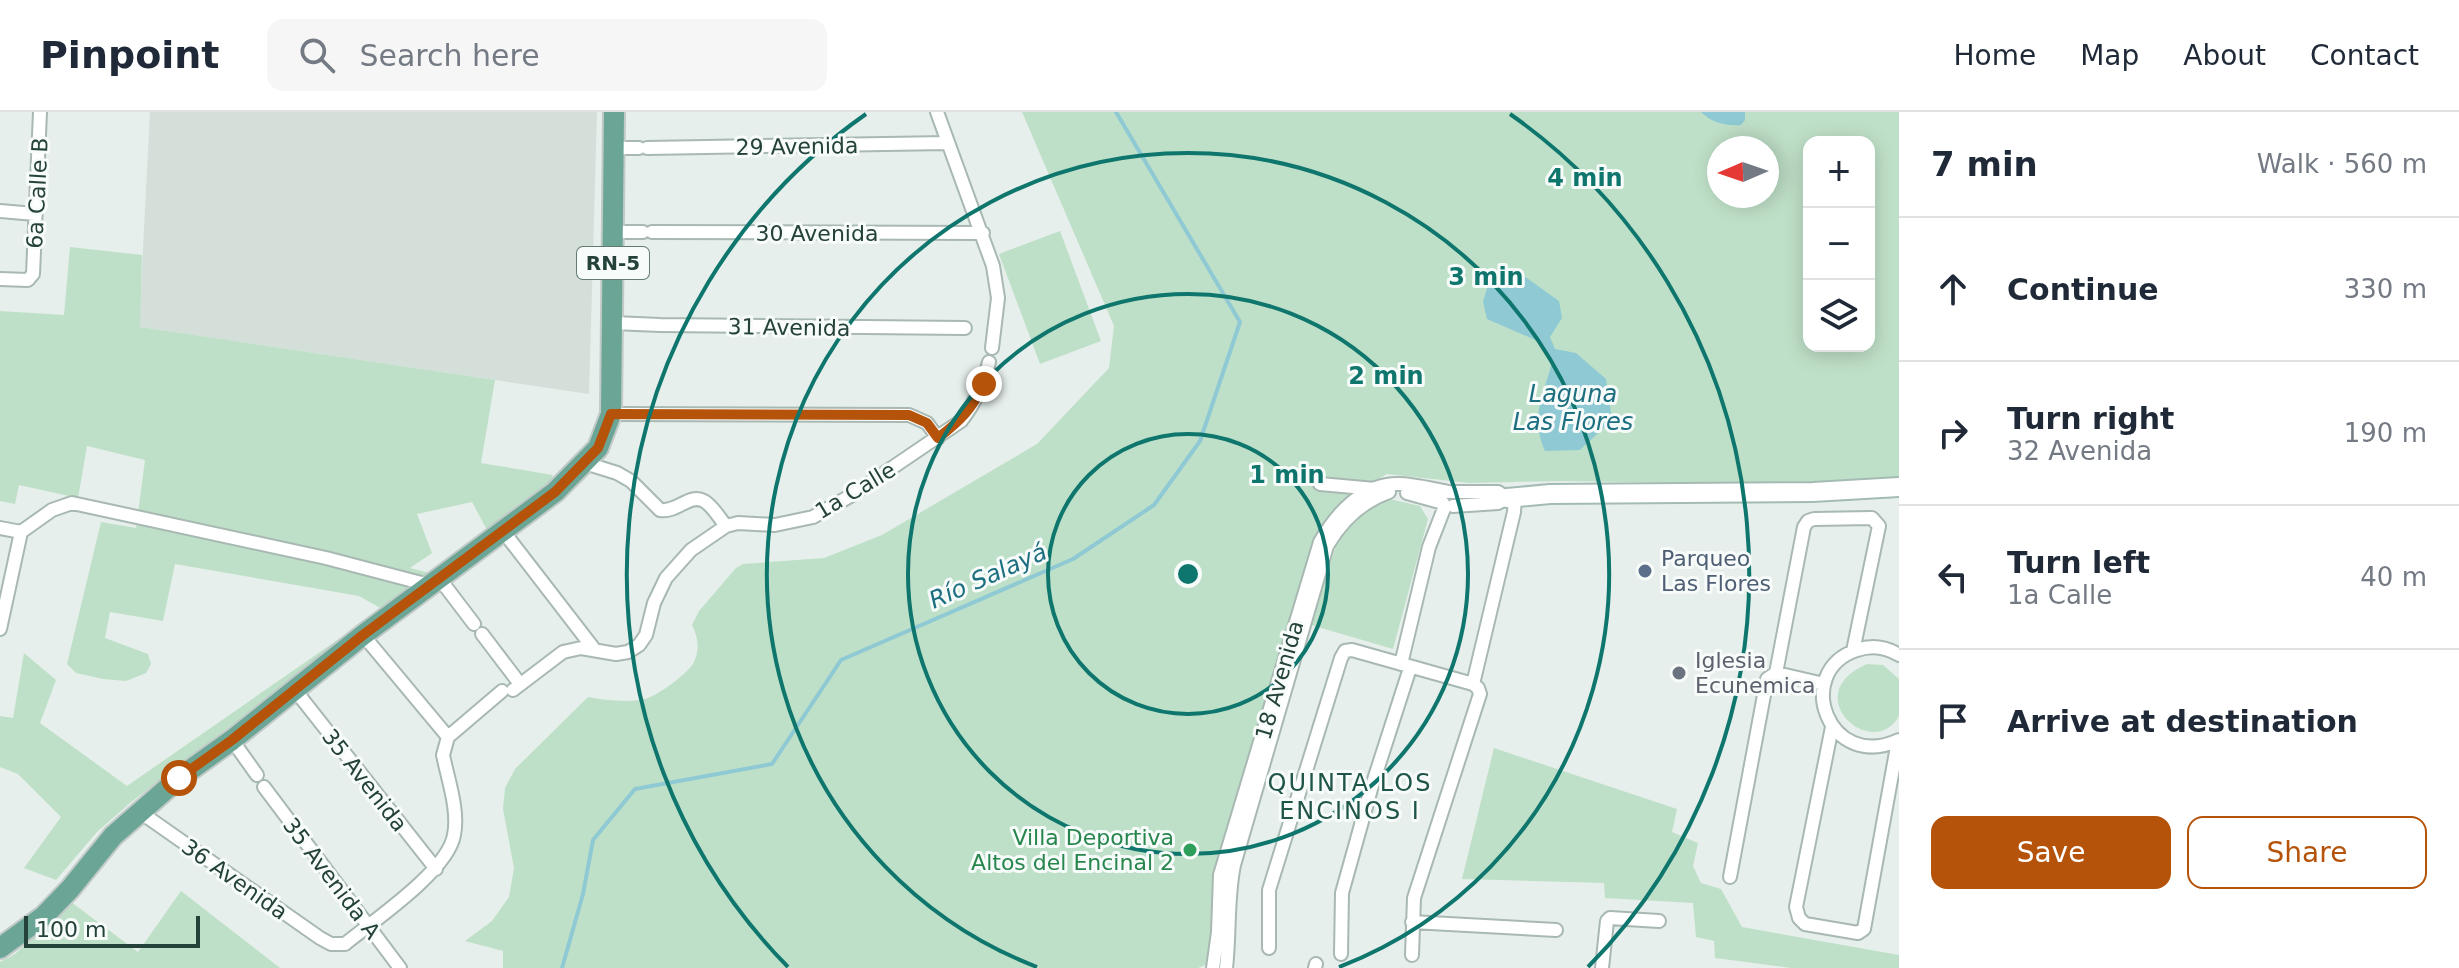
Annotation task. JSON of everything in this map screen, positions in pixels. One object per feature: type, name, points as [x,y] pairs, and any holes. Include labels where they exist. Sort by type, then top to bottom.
[{"type":"main road","name":"RN-5","points":[[0,948],[44,916],[113,836],[179,778],[232,740],[363,635],[547,499],[585,463],[602,441],[611,414],[614,112]]},
{"type":"street","name":"6a Calle B","points":[[0,279],[28,280],[33,274],[40,112]]},
{"type":"street","name":"1a Calle","points":[[726,526],[738,523],[775,525],[813,517],[852,495],[961,421],[984,384],[998,298],[993,266],[937,112]]},
{"type":"street","name":"29 Avenida","points":[[614,148],[947,143]]},
{"type":"street","points":[[0,211],[35,214]]},
{"type":"street","name":"30 Avenida","points":[[613,232],[983,233]]},
{"type":"street","name":"31 Avenida","points":[[613,323],[965,328]]},
{"type":"street","points":[[611,414],[909,415],[927,423],[938,438]]},
{"type":"street","points":[[368,925],[436,869],[449,848],[454,836],[454,814],[443,755],[448,737],[563,652],[581,648],[616,654],[628,652],[639,645],[646,635],[654,603],[666,578],[691,550],[726,526],[703,501],[694,499],[674,510],[660,510],[631,481],[585,463]]},
{"type":"street","points":[[1320,484],[1375,489]]},
{"type":"street","name":"18 Avenida","points":[[1213,968],[1220,875],[1315,554],[1326,530],[1348,504],[1375,489],[1400,484],[1448,500]]},
{"type":"street","name":"18 Avenida","points":[[1226,965],[1234,865],[1327,546],[1354,511],[1388,492],[1448,500],[1498,492],[1511,497],[1572,493],[1813,492],[1899,487]]},
{"type":"street","points":[[1473,684],[1514,512],[1511,497]]},
{"type":"street","points":[[1341,954],[1342,893],[1406,666],[1429,547],[1448,500]]},
{"type":"street","points":[[0,629],[21,532],[52,510],[72,503],[434,582],[478,629],[511,688]]},
{"type":"street","points":[[1730,877],[1767,679],[1776,673],[1804,527],[1814,519],[1872,518],[1879,526],[1853,651]]},
{"type":"street","points":[[0,528],[21,532]]},
{"type":"street","points":[[503,531],[594,649]]},
{"type":"street","points":[[363,635],[448,737]]},
{"type":"street","points":[[1898,740],[1881,747],[1863,747],[1846,740],[1832,727],[1825,714],[1823,699],[1824,684],[1831,670],[1853,651],[1881,648],[1899,655]]},
{"type":"street","points":[[1269,948],[1269,890],[1341,658],[1345,651],[1352,650],[1473,684],[1480,694],[1414,898],[1412,955]]},
{"type":"street","points":[[1776,673],[1824,684]]},
{"type":"street","name":"35 Avenida","points":[[295,690],[436,869]]},
{"type":"street","points":[[1832,727],[1796,907],[1799,918],[1805,924],[1858,933],[1864,929],[1898,740]]},
{"type":"street","name":"35 Avenida A","points":[[232,740],[400,968]]},
{"type":"street","name":"36 Avenida","points":[[140,812],[331,944],[345,944],[368,925]]},
{"type":"street","points":[[1602,968],[1607,921],[1610,918],[1659,921]]},
{"type":"street","points":[[1412,922],[1556,930]]},
{"type":"street","points":[[1213,968],[1226,965]]},
{"type":"shaded area","points":[[150,112],[597,112],[589,394],[139,327]]},
{"type":"green space","points":[[1022,112],[1899,112],[1899,479],[1810,485],[1564,481],[1469,483],[1387,474],[1359,490],[1332,516],[1216,880],[1210,963],[1198,968],[503,968],[503,951],[465,941],[492,921],[509,897],[514,868],[503,809],[505,788],[515,769],[588,697],[624,701],[645,699],[657,694],[691,667],[698,643],[692,625],[699,611],[736,568],[743,564],[824,558],[882,535],[1037,444],[1109,368],[1114,326]]},
{"type":"green space","points":[[1060,231],[1101,341],[1040,364],[999,254]]},
{"type":"green space","points":[[70,247],[142,255],[140,327],[495,380],[481,463],[553,475],[547,489],[488,532],[472,502],[417,514],[432,553],[410,568],[433,574],[130,803],[97,832],[56,880],[24,868],[61,817],[18,774],[0,767],[0,716],[13,718],[24,653],[56,680],[40,723],[127,786],[382,609],[359,596],[175,564],[163,621],[110,612],[105,638],[148,654],[151,664],[146,673],[126,681],[103,679],[76,673],[67,664],[101,522],[136,528],[145,460],[87,446],[78,498],[19,485],[15,504],[0,501],[0,311],[64,315]]},
{"type":"green space","points":[[1389,499],[1420,506],[1428,519],[1393,649],[1311,625],[1340,533],[1365,509]]},
{"type":"green space","points":[[1867,664],[1883,665],[1899,679],[1899,716],[1887,729],[1873,732],[1859,728],[1847,719],[1839,706],[1838,692],[1847,677]]},
{"type":"green space","points":[[1494,748],[1677,809],[1672,832],[1698,843],[1693,866],[1701,883],[1721,889],[1742,927],[1899,955],[1899,968],[1791,968],[1715,958],[1714,941],[1696,937],[1693,903],[1605,898],[1604,883],[1462,879]]},
{"type":"green space","points":[[181,891],[280,968],[0,968],[0,962],[15,954],[71,902],[138,952]]},
{"type":"water","points":[[1701,112],[1745,112],[1745,120],[1741,125],[1725,124]]},
{"type":"water","name":"Laguna Las Flores","points":[[1491,274],[1524,276],[1559,301],[1562,318],[1550,337],[1555,349],[1576,353],[1606,379],[1612,420],[1580,450],[1545,451],[1538,417],[1552,363],[1540,342],[1487,319],[1483,302]]},
{"type":"waterway","name":"Río Salayá","points":[[562,968],[583,894],[593,840],[635,789],[772,764],[841,660],[1073,559],[1154,505],[1200,441],[1240,322],[1116,112]]},
{"type":"place","name":"Parqueo Las Flores","points":[[1645,571]]},
{"type":"place","name":"Iglesia Ecunemica","points":[[1679,673]]},
{"type":"place","name":"Villa Deportiva Altos del Encinal 2","points":[[1190,850]]},
{"type":"district","name":"QUINTA LOS ENCINOS I","points":[[1350,797]]},
{"type":"route","points":[[179,778],[232,740],[363,635],[539,506],[594,454],[611,414],[909,415],[927,423],[938,438],[961,421],[984,384]]}]
